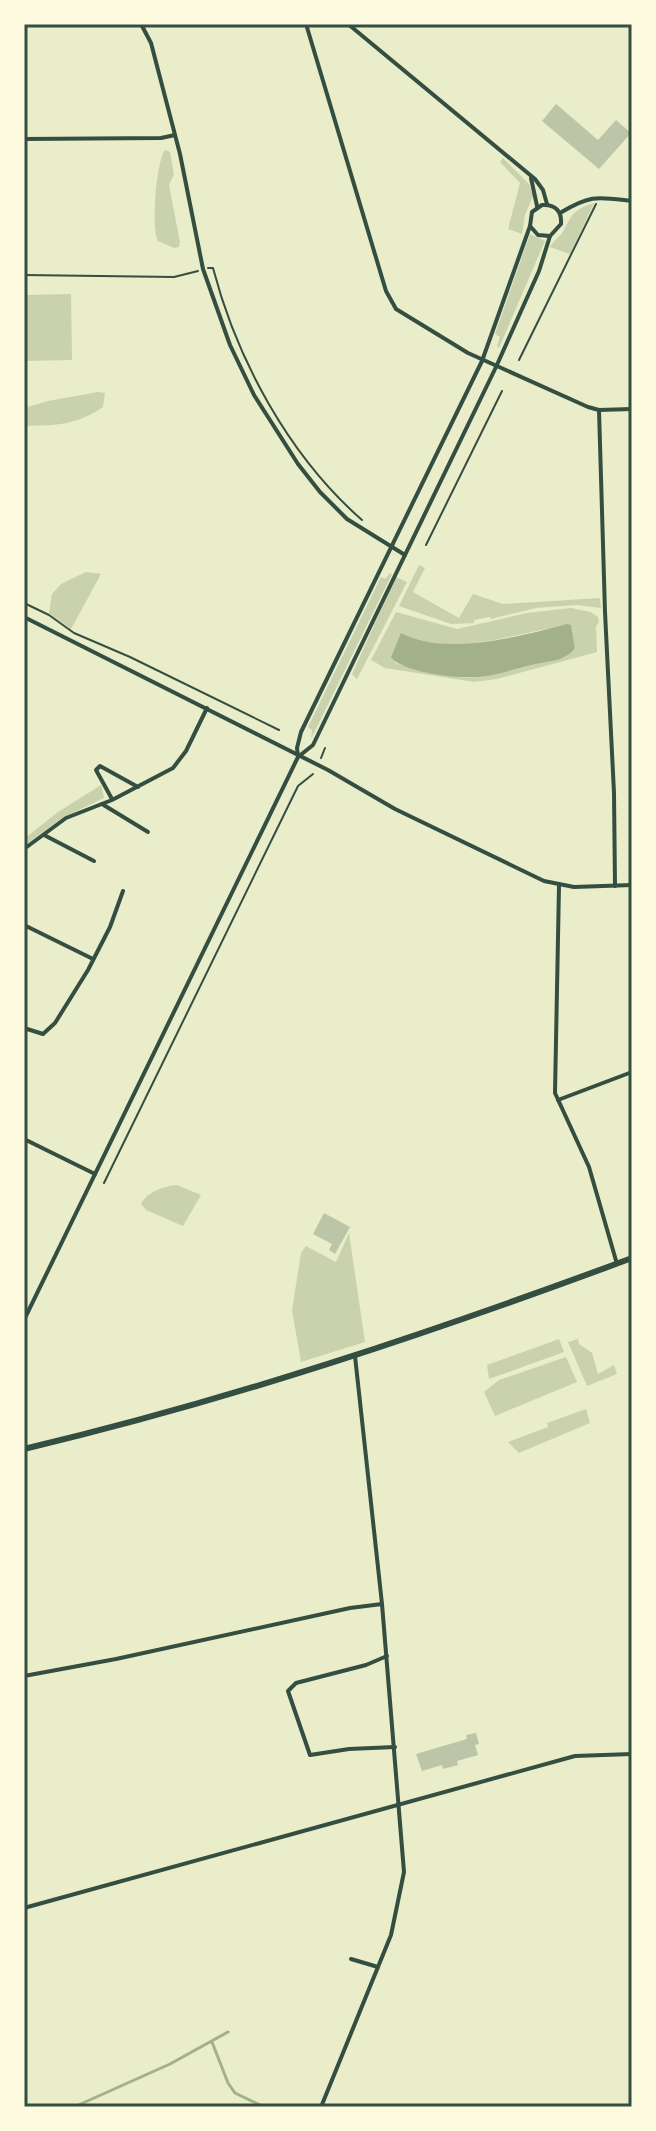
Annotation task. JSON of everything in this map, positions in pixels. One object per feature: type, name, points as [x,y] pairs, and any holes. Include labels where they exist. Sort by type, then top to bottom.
[{"type":"main road","points":[[24,1449],[159,1416],[355,1356],[632,1258]]},
{"type":"street","points":[[141,24],[151,43],[175,135],[203,269],[241,370],[262,409],[320,492],[347,519],[405,555]]},
{"type":"street","points":[[306,24],[386,291],[396,309],[496,367],[599,410],[632,409]]},
{"type":"street","points":[[348,24],[539,183],[547,204],[560,213]]},
{"type":"street","points":[[24,139],[161,138],[175,135]]},
{"type":"street","points":[[530,176],[537,206]]},
{"type":"street","points":[[560,213],[599,196],[632,201]]},
{"type":"street","points":[[24,1320],[298,757],[301,732],[482,361],[530,226],[529,218],[537,206],[547,204]]},
{"type":"street","points":[[298,757],[306,753],[314,742],[496,367],[539,271],[550,236],[561,224],[560,213]]},
{"type":"street","points":[[530,226],[538,235],[550,236]]},
{"type":"street","points":[[599,410],[615,886]]},
{"type":"street","points":[[24,617],[519,870],[559,886],[632,885]]},
{"type":"street","points":[[24,849],[66,818],[112,800],[164,774],[180,762],[207,708]]},
{"type":"street","points":[[112,800],[96,770],[100,766],[138,787]]},
{"type":"street","points":[[102,804],[148,832]]},
{"type":"street","points":[[44,835],[94,861]]},
{"type":"street","points":[[559,886],[555,1093],[589,1167],[617,1264]]},
{"type":"street","points":[[24,1028],[37,1033],[48,1031],[77,989],[110,927],[123,891]]},
{"type":"street","points":[[24,925],[93,959]]},
{"type":"street","points":[[558,1100],[632,1072]]},
{"type":"street","points":[[24,1139],[95,1174]]},
{"type":"street","points":[[321,2107],[391,1935],[403,1887],[404,1858],[387,1656],[355,1356]]},
{"type":"street","points":[[24,1676],[101,1663],[350,1608],[382,1604]]},
{"type":"street","points":[[24,1638],[24,1658]]},
{"type":"street","points":[[387,1656],[366,1665],[296,1683],[288,1691],[310,1755],[395,1747]]},
{"type":"street","points":[[24,1908],[575,1756],[632,1754]]},
{"type":"street","points":[[351,1959],[378,1967]]},
{"type":"path","points":[[519,360],[597,203]]},
{"type":"path","points":[[24,275],[174,277],[213,268],[223,302],[250,366],[276,415],[328,486],[368,524]]},
{"type":"path","points":[[426,545],[502,391]]},
{"type":"path","points":[[24,603],[49,615],[74,633],[279,730]]},
{"type":"path","points":[[321,758],[325,748]]},
{"type":"path","points":[[104,1183],[298,786],[313,774]]},
{"type":"shaded area","points":[[165,150],[170,152],[174,174],[169,185],[180,242],[179,247],[174,248],[158,241],[156,234],[157,181]]},
{"type":"shaded area","points":[[503,158],[529,184],[533,196],[525,215],[522,234],[508,229],[520,183],[500,162]]},
{"type":"shaded area","points":[[594,203],[570,254],[550,247],[575,213]]},
{"type":"shaded area","points":[[530,234],[545,241],[499,348],[500,337],[495,334]]},
{"type":"shaded area","points":[[71,294],[72,360],[24,361],[24,295]]},
{"type":"shaded area","points":[[105,393],[103,407],[83,418],[56,425],[24,426],[24,408]]},
{"type":"shaded area","points":[[419,565],[425,568],[413,592],[459,618],[473,594],[503,604],[600,598],[601,608],[577,605],[536,608],[474,620],[474,623],[451,624],[399,606]]},
{"type":"shaded area","points":[[86,572],[101,574],[71,629],[49,613],[52,594],[61,584]]},
{"type":"shaded area","points":[[390,573],[311,739],[312,730],[308,727],[381,577],[385,579]]},
{"type":"shaded area","points":[[396,577],[407,582],[357,679],[352,674]]},
{"type":"shaded area","points":[[571,608],[591,612],[599,622],[596,626],[597,652],[497,679],[474,682],[385,668],[371,660],[396,612],[457,629],[527,613]],"holes":[[[571,625],[575,648],[565,657],[483,677],[425,672],[395,663],[401,634],[421,641],[464,644]]]},
{"type":"shaded area","points":[[571,625],[575,648],[567,656],[487,676],[432,674],[397,663],[391,657],[401,633],[419,640],[461,644],[506,638]]},
{"type":"shaded area","points":[[101,785],[104,798],[62,818],[24,846],[24,839],[58,812]]},
{"type":"shaded area","points":[[177,1185],[201,1195],[183,1226],[146,1210],[141,1204],[156,1190]]},
{"type":"shaded area","points":[[349,1233],[365,1342],[301,1362],[292,1310],[301,1253],[306,1246],[336,1262]]},
{"type":"shaded area","points":[[559,1339],[564,1352],[489,1379],[487,1365]]},
{"type":"shaded area","points":[[578,1339],[579,1344],[592,1353],[598,1374],[614,1365],[617,1374],[587,1386],[568,1342]]},
{"type":"shaded area","points":[[566,1357],[577,1382],[495,1416],[484,1392],[499,1380]]},
{"type":"shaded area","points":[[586,1409],[590,1423],[519,1453],[508,1442],[548,1427],[547,1423]]},
{"type":"building","points":[[556,104],[598,140],[616,120],[631,133],[599,169],[542,121]]},
{"type":"building","points":[[324,1213],[350,1227],[335,1254],[329,1250],[332,1244],[313,1234]]},
{"type":"building","points":[[476,1733],[478,1755],[457,1761],[458,1765],[443,1769],[442,1765],[422,1771],[416,1754],[467,1739],[466,1735]]},
{"type":"waterway","points":[[74,2107],[170,2064],[228,2032]]},
{"type":"waterway","points":[[212,2042],[235,2093],[264,2107]]}]
